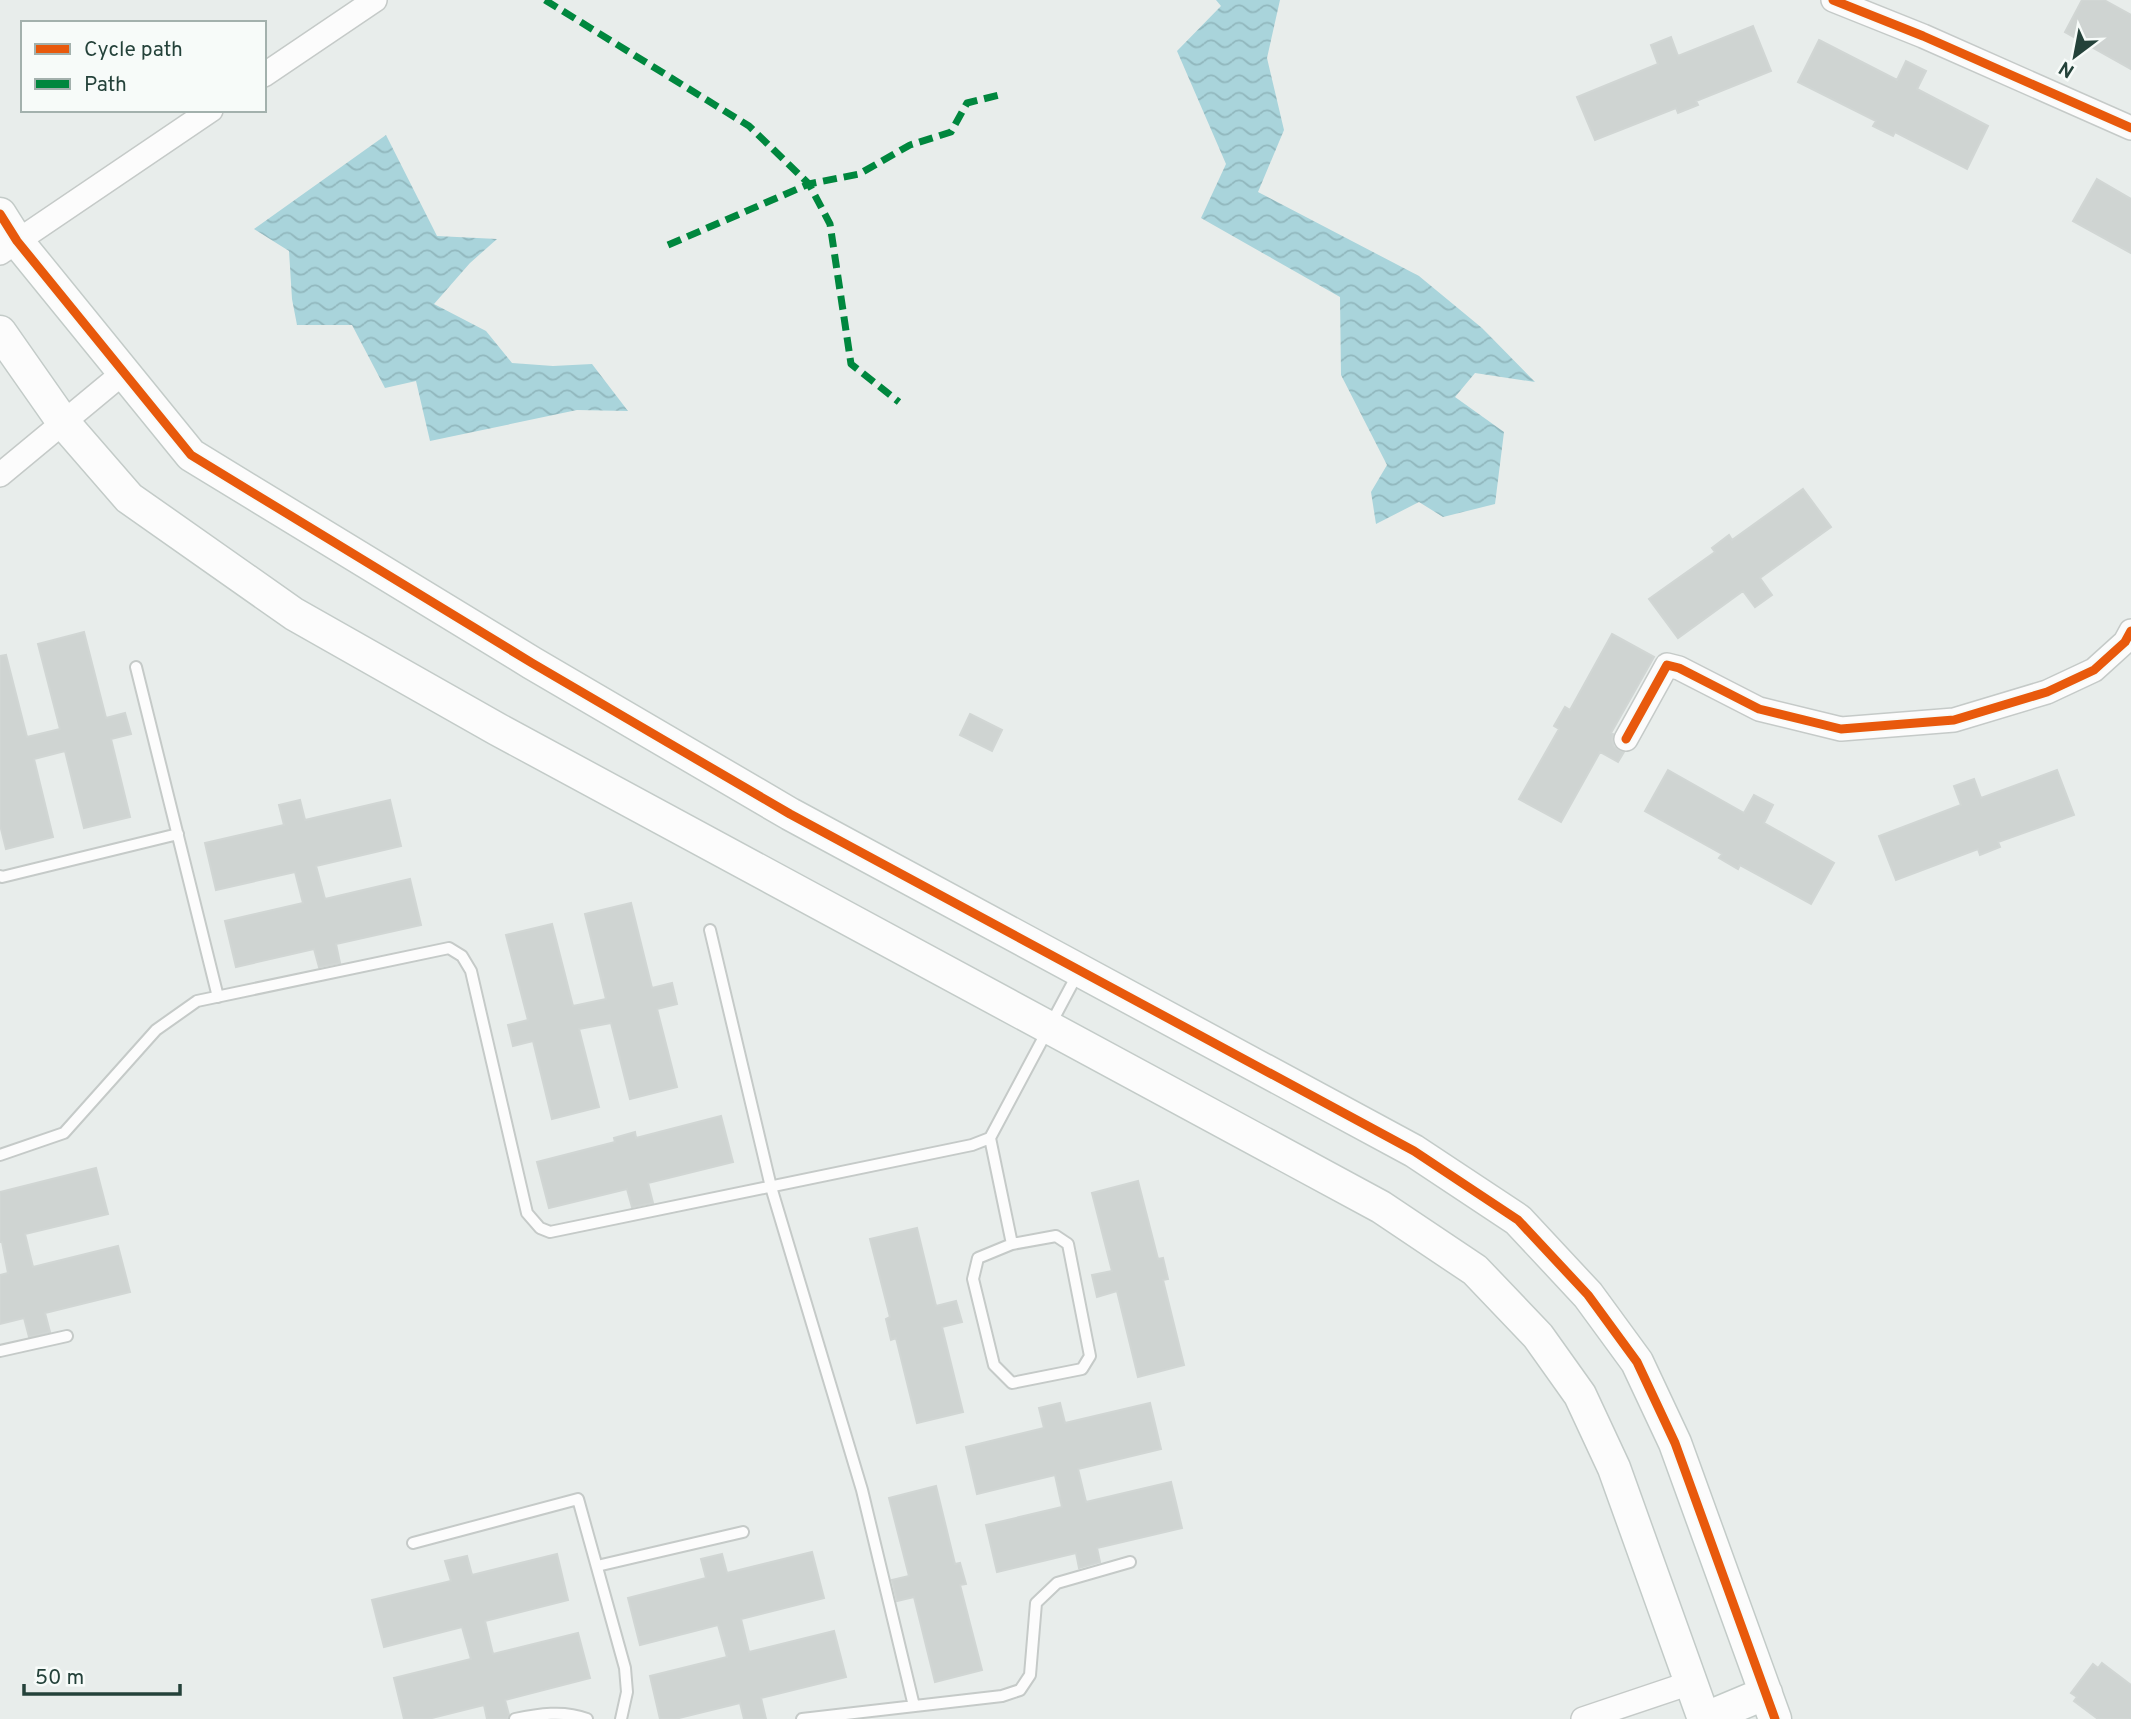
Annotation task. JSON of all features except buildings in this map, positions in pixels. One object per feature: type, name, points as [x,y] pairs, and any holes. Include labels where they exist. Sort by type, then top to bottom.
[{"type":"street","points":[[266,74],[375,0]]},
{"type":"street","points":[[1833,0],[1923,36],[2131,128]]},
{"type":"street","points":[[8,247],[208,112]]},
{"type":"street","points":[[0,214],[8,247],[123,373],[191,455],[532,663],[790,814],[1415,1151],[1518,1220],[1588,1295],[1637,1362],[1675,1443],[1770,1706],[1704,1719],[1614,1468],[1580,1395],[1538,1336],[1475,1270],[1381,1207],[497,729],[294,614],[130,498],[63,422],[0,332]]},
{"type":"street","points":[[0,475],[123,373]]},
{"type":"street","points":[[1626,739],[1667,665],[1679,668],[1759,709],[1840,729],[1954,720],[2047,692],[2094,670],[2125,642],[2131,631]]},
{"type":"street","points":[[1583,1719],[1690,1683]]},
{"type":"lane","points":[[136,667],[218,997]]},
{"type":"lane","points":[[0,876],[178,835]]},
{"type":"lane","points":[[710,930],[771,1186],[862,1490],[914,1706]]},
{"type":"lane","points":[[0,1155],[64,1133],[156,1030],[197,1001],[449,948],[462,956],[471,971],[527,1213],[540,1228],[550,1232],[972,1145],[990,1138]]},
{"type":"lane","points":[[1012,1244],[990,1138],[1080,970]]},
{"type":"lane","points":[[1056,1236],[1068,1244],[1090,1356],[1082,1369],[1012,1383],[994,1365],[973,1279],[978,1258],[1012,1244],[1056,1236]]},
{"type":"lane","points":[[0,1350],[67,1336]]},
{"type":"lane","points":[[413,1543],[578,1499],[625,1668],[627,1692],[621,1719]]},
{"type":"lane","points":[[597,1566],[743,1532]]},
{"type":"lane","points":[[802,1719],[1002,1696],[1020,1690],[1030,1675],[1036,1603],[1057,1583],[1130,1562]]},
{"type":"lane","points":[[515,1719],[535,1714],[575,1714],[587,1719]]},
{"type":"water","points":[[1216,0],[1280,0],[1267,58],[1284,130],[1258,192],[1419,276],[1482,328],[1535,382],[1475,373],[1455,397],[1504,432],[1495,504],[1443,517],[1419,502],[1376,524],[1371,492],[1387,465],[1341,375],[1340,297],[1201,218],[1226,164],[1177,51],[1221,6]]},
{"type":"water","points":[[386,135],[437,236],[497,239],[470,263],[434,304],[486,331],[512,363],[553,366],[592,364],[628,411],[577,410],[430,441],[416,381],[385,388],[352,325],[297,325],[292,299],[289,251],[254,229]]},
{"type":"marked path","points":[[545,0],[749,126],[809,184],[830,224],[851,364],[899,402]]},
{"type":"marked path","points":[[668,245],[809,184],[859,174],[910,145],[951,132],[967,103],[999,95]]},
{"type":"cycle path","points":[[1833,0],[1923,36],[2131,128]]},
{"type":"cycle path","points":[[0,214],[17,241],[191,455],[532,663],[790,814],[1414,1151],[1518,1220],[1588,1295],[1637,1362],[1675,1443],[1775,1719]]},
{"type":"cycle path","points":[[1626,739],[1667,665],[1679,668],[1759,709],[1841,729],[1954,720],[2047,692],[2094,670],[2125,642],[2131,631]]}]
